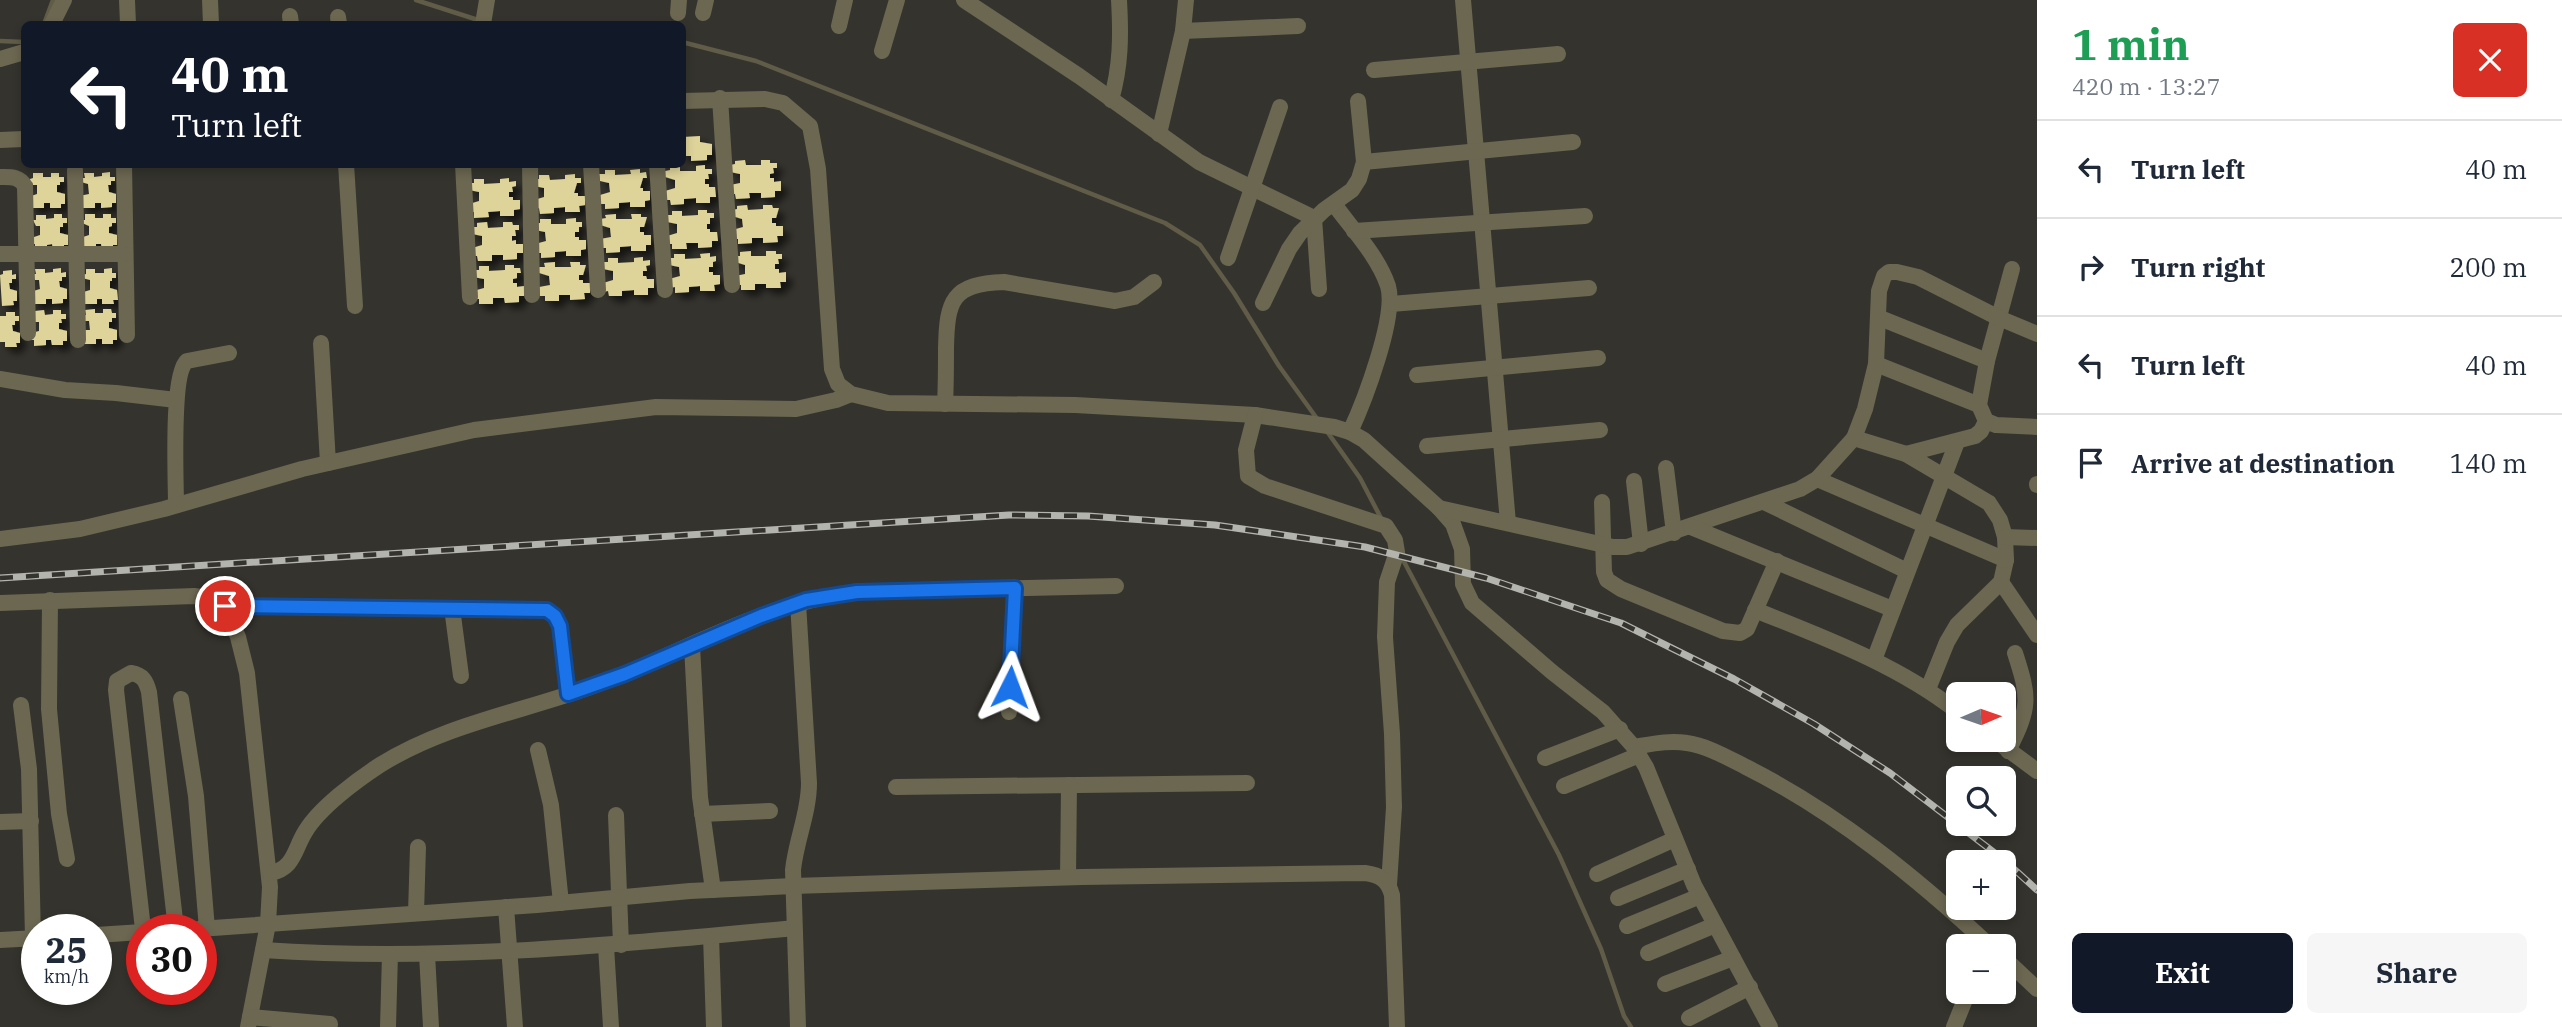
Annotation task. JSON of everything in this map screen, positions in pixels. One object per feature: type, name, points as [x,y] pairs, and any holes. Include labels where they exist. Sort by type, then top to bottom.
[{"type":"street","points":[[54,21],[64,0]]},
{"type":"street","points":[[127,0],[128,21]]},
{"type":"street","points":[[210,0],[211,21]]},
{"type":"street","points":[[839,26],[845,0]]},
{"type":"street","points":[[882,51],[897,0]]},
{"type":"street","points":[[964,0],[1079,76],[1199,162],[1314,218]]},
{"type":"street","points":[[1111,100],[1118,78],[1121,46],[1119,0]]},
{"type":"street","points":[[1159,134],[1184,31],[1186,0]]},
{"type":"street","points":[[1463,0],[1508,523]]},
{"type":"street","points":[[1184,31],[1298,26]]},
{"type":"street","points":[[0,59],[21,53]]},
{"type":"street","points":[[1374,70],[1558,54]]},
{"type":"street","points":[[720,98],[732,285]]},
{"type":"street","points":[[686,101],[765,99],[783,103],[810,126],[818,169],[832,369],[838,384],[851,394],[888,403],[1075,405],[1255,415],[1342,429],[1378,452],[1453,524],[1460,538],[1463,584],[1472,603],[1620,729],[1637,751],[1700,896],[1770,1027]]},
{"type":"street","points":[[1263,303],[1289,249],[1314,218],[1352,190],[1359,179],[1364,162],[1358,101]]},
{"type":"street","points":[[1228,258],[1280,107]]},
{"type":"street","points":[[0,140],[21,139]]},
{"type":"street","points":[[1364,162],[1573,142]]},
{"type":"street","points":[[124,168],[127,335]]},
{"type":"street","points":[[346,168],[355,306]]},
{"type":"street","points":[[463,168],[470,297]]},
{"type":"street","points":[[530,168],[532,295]]},
{"type":"street","points":[[591,168],[598,290]]},
{"type":"street","points":[[657,168],[664,290]]},
{"type":"street","points":[[75,170],[78,340]]},
{"type":"street","points":[[0,177],[15,177],[22,180],[25,186],[28,333]]},
{"type":"street","points":[[1334,204],[1380,267],[1391,304],[1370,383],[1342,429]]},
{"type":"street","points":[[1354,231],[1585,216]]},
{"type":"street","points":[[1314,218],[1319,289]]},
{"type":"street","points":[[0,254],[124,254]]},
{"type":"street","points":[[2012,269],[1987,361],[1979,405],[1986,421],[2003,426],[2037,427]]},
{"type":"street","points":[[1439,508],[1603,545],[1627,547],[1800,489],[1817,479],[1854,438],[1866,409],[1876,364],[1881,283],[1889,272],[1918,277],[2037,334]]},
{"type":"street","points":[[946,404],[947,318],[952,302],[964,290],[989,282],[1022,283],[1102,301],[1115,301],[1134,297],[1154,282]]},
{"type":"street","points":[[1391,304],[1589,288]]},
{"type":"street","points":[[1880,318],[1987,361]]},
{"type":"street","points":[[321,343],[328,463]]},
{"type":"street","points":[[176,505],[176,400],[183,364],[229,353]]},
{"type":"street","points":[[1417,375],[1598,358]]},
{"type":"street","points":[[1876,364],[1979,405]]},
{"type":"street","points":[[0,379],[65,390],[176,400]]},
{"type":"street","points":[[0,539],[69,532],[328,463],[443,436],[529,421],[656,407],[796,409],[851,394]]},
{"type":"street","points":[[1255,415],[1246,450],[1248,476],[1265,486],[1386,526],[1395,540],[1397,552],[1387,582],[1385,637],[1392,734],[1394,807],[1390,885],[1397,1027]]},
{"type":"street","points":[[1906,454],[1975,436],[1986,421]]},
{"type":"street","points":[[1427,446],[1600,430]]},
{"type":"street","points":[[1854,438],[1906,454],[1989,503],[2000,520],[2005,537],[2006,560],[2001,582],[1957,625],[1947,642],[1928,690]]},
{"type":"street","points":[[1874,660],[1957,442]]},
{"type":"street","points":[[1666,468],[1674,533]]},
{"type":"street","points":[[1817,479],[2006,560]]},
{"type":"street","points":[[1634,481],[1641,544]]},
{"type":"street","points":[[1601,502],[1606,580],[1620,589],[1731,632],[1740,633],[1746,629],[1777,561]]},
{"type":"street","points":[[1764,502],[1907,571]]},
{"type":"street","points":[[1691,527],[1892,609]]},
{"type":"street","points":[[2005,537],[2037,538]]},
{"type":"street","points":[[2001,582],[2037,635]]},
{"type":"street","points":[[270,873],[282,870],[291,862],[311,822],[378,766],[428,739],[568,694],[798,603],[857,592],[1116,586]]},
{"type":"street","points":[[1009,712],[1015,588]]},
{"type":"street","points":[[0,603],[194,596],[216,599],[225,606],[238,637],[247,673],[270,873],[268,924],[249,1022],[330,1024]]},
{"type":"street","points":[[50,600],[49,709],[59,814],[67,859]]},
{"type":"street","points":[[798,603],[809,796],[794,857],[798,1027]]},
{"type":"street","points":[[225,606],[533,608],[552,613],[558,621],[568,694]]},
{"type":"street","points":[[452,608],[461,676]]},
{"type":"street","points":[[1755,610],[1874,660],[1946,703]]},
{"type":"street","points":[[692,646],[702,814],[713,890]]},
{"type":"street","points":[[2015,653],[2027,688],[2024,719],[2016,735]]},
{"type":"street","points":[[140,914],[116,690],[117,681],[131,673],[139,674],[147,682],[149,692],[174,914]]},
{"type":"street","points":[[181,699],[196,796],[202,914]]},
{"type":"street","points":[[21,705],[29,769],[34,914]]},
{"type":"street","points":[[1545,758],[1620,729]]},
{"type":"street","points":[[1564,786],[1662,742],[1699,745],[1771,779],[1796,794],[1892,863],[1975,934]]},
{"type":"street","points":[[538,750],[551,805],[561,903]]},
{"type":"street","points":[[2009,752],[2037,771]]},
{"type":"street","points":[[897,787],[1247,783]]},
{"type":"street","points":[[1068,877],[1069,785]]},
{"type":"street","points":[[702,814],[770,811]]},
{"type":"street","points":[[611,1027],[613,946],[619,898],[616,815]]},
{"type":"street","points":[[0,822],[31,821]]},
{"type":"street","points":[[1597,874],[1675,839]]},
{"type":"street","points":[[416,913],[418,847]]},
{"type":"street","points":[[1618,898],[1688,869]]},
{"type":"street","points":[[217,928],[793,886],[1348,872],[1376,874],[1390,885]]},
{"type":"street","points":[[1627,926],[1700,896]]},
{"type":"street","points":[[506,907],[514,1027]]},
{"type":"street","points":[[1648,953],[1715,925]]},
{"type":"street","points":[[262,950],[390,954],[509,953],[613,946],[794,928]]},
{"type":"street","points":[[710,936],[714,1027]]},
{"type":"street","points":[[0,940],[21,939]]},
{"type":"street","points":[[388,1027],[390,954]]},
{"type":"street","points":[[427,954],[431,1027]]},
{"type":"street","points":[[1665,984],[1734,958]]},
{"type":"street","points":[[2016,969],[2037,989]]},
{"type":"street","points":[[1689,1018],[1750,987]]},
{"type":"street","points":[[1954,1027],[1963,1004]]},
{"type":"building","points":[[700,136],[700,142],[712,144],[712,155],[707,155],[707,160],[691,161],[691,156],[686,156],[686,137]]},
{"type":"building","points":[[745,160],[746,165],[761,165],[761,160],[777,163],[777,168],[773,168],[774,173],[770,174],[774,182],[781,181],[781,191],[775,191],[775,197],[761,198],[761,193],[749,193],[750,198],[736,199],[735,194],[730,194],[730,185],[740,183],[740,174],[730,172],[730,165],[735,164],[735,161]]},
{"type":"building","points":[[705,165],[705,169],[712,169],[712,174],[708,174],[709,179],[705,179],[705,184],[715,187],[716,197],[710,197],[710,203],[696,203],[696,198],[684,199],[684,204],[671,205],[670,200],[665,200],[665,191],[675,188],[675,180],[665,177],[665,171],[680,168],[680,171],[696,171],[696,166]]},
{"type":"building","points":[[640,169],[640,173],[646,172],[647,178],[643,178],[640,188],[650,191],[650,200],[645,201],[645,207],[630,207],[630,202],[619,203],[619,208],[605,209],[605,204],[600,204],[600,195],[610,192],[609,183],[600,181],[599,174],[605,174],[605,170],[615,170],[615,175],[631,174],[630,170]]},
{"type":"building","points":[[110,172],[110,177],[115,177],[115,181],[108,185],[109,192],[116,194],[116,203],[112,203],[112,207],[101,208],[101,203],[95,203],[95,208],[83,208],[79,196],[89,194],[88,184],[81,182],[81,178],[85,178],[84,173],[94,173],[94,177]]},
{"type":"building","points":[[33,173],[43,173],[43,177],[51,177],[51,173],[59,173],[59,177],[64,177],[64,182],[57,185],[57,192],[65,194],[65,204],[61,204],[61,208],[50,208],[50,203],[44,203],[44,208],[32,208],[28,197],[37,194],[37,185],[30,182]]},
{"type":"building","points":[[575,174],[575,178],[581,178],[581,183],[577,183],[574,193],[585,196],[585,205],[579,206],[580,212],[565,212],[565,207],[554,208],[554,213],[540,214],[539,208],[535,209],[534,200],[544,197],[544,188],[534,186],[534,179],[539,179],[539,175],[549,175],[550,180],[565,179],[565,175]]},
{"type":"building","points":[[509,178],[509,182],[516,181],[516,186],[512,187],[513,192],[509,192],[509,197],[520,200],[520,209],[514,210],[514,216],[500,216],[500,211],[488,212],[489,217],[474,218],[474,212],[469,213],[469,204],[479,201],[479,192],[469,190],[469,183],[474,183],[474,179],[484,179],[484,184],[500,183],[500,179]]},
{"type":"building","points":[[747,205],[748,210],[763,209],[763,205],[779,208],[776,218],[772,218],[772,223],[776,223],[776,226],[783,226],[783,236],[777,236],[778,242],[763,243],[763,238],[752,238],[752,243],[738,244],[738,239],[732,239],[732,230],[743,227],[742,219],[732,216],[732,210],[737,209],[737,206]]},
{"type":"building","points":[[698,210],[714,213],[707,229],[717,232],[718,241],[712,241],[712,247],[698,248],[698,243],[686,243],[687,249],[672,249],[672,244],[667,244],[667,236],[677,233],[677,224],[667,222],[667,215],[672,215],[672,211],[682,211],[682,216],[698,215]]},
{"type":"building","points":[[54,214],[62,214],[62,218],[67,218],[67,223],[60,227],[60,233],[68,235],[68,245],[64,245],[64,249],[53,249],[52,244],[47,245],[47,249],[35,250],[31,238],[40,235],[40,226],[36,226],[33,220],[36,220],[36,215],[46,215],[46,219],[54,218]]},
{"type":"building","points":[[85,214],[95,214],[95,218],[103,218],[103,214],[111,214],[111,218],[116,218],[116,223],[109,227],[109,233],[117,235],[117,245],[113,245],[113,249],[102,249],[101,244],[96,244],[96,249],[84,250],[80,238],[89,235],[89,226],[82,223]]},
{"type":"building","points":[[616,214],[616,219],[632,219],[631,214],[647,217],[644,227],[640,227],[640,232],[644,232],[644,235],[651,235],[651,245],[646,245],[646,251],[631,251],[631,246],[620,247],[620,252],[606,253],[606,248],[601,248],[600,239],[611,237],[610,228],[600,225],[600,219],[606,218],[605,215]]},
{"type":"building","points":[[576,218],[576,222],[582,222],[582,227],[579,227],[579,232],[575,232],[575,237],[586,240],[586,249],[581,250],[581,256],[566,256],[566,251],[555,252],[555,257],[541,258],[541,253],[536,253],[535,244],[546,241],[545,232],[535,230],[535,223],[540,223],[540,219],[551,219],[551,224],[566,224],[566,219]]},
{"type":"building","points":[[487,222],[488,228],[503,227],[503,222],[519,225],[519,230],[515,230],[516,236],[512,236],[512,241],[516,240],[516,244],[523,244],[523,253],[517,253],[517,259],[503,260],[503,255],[492,255],[492,261],[478,261],[477,256],[472,256],[472,248],[482,245],[482,236],[472,234],[472,227],[477,227],[477,223]]},
{"type":"building","points":[[751,251],[751,256],[766,256],[766,251],[782,254],[782,259],[778,259],[779,264],[775,264],[779,273],[786,272],[786,282],[780,282],[781,288],[766,288],[766,284],[755,284],[755,290],[741,290],[741,285],[736,285],[735,276],[745,274],[745,265],[735,262],[735,256],[740,256],[740,252]]},
{"type":"building","points":[[710,253],[710,257],[716,256],[716,261],[713,262],[713,267],[709,267],[709,272],[720,275],[720,284],[714,285],[715,291],[700,291],[700,286],[689,287],[689,292],[675,293],[675,287],[670,288],[669,279],[680,276],[679,267],[669,265],[669,258],[674,258],[674,254],[685,254],[685,259],[701,258],[700,254]]},
{"type":"building","points":[[643,257],[643,261],[650,260],[650,265],[646,266],[647,271],[643,271],[643,276],[654,279],[654,288],[648,288],[648,295],[634,295],[634,290],[622,291],[622,296],[609,296],[608,291],[603,292],[603,283],[613,280],[613,271],[603,269],[603,262],[608,262],[608,258],[618,258],[618,263],[634,262],[634,258]]},
{"type":"building","points":[[555,262],[555,267],[571,267],[570,262],[586,265],[583,275],[579,275],[579,280],[583,280],[583,283],[590,283],[590,293],[584,293],[585,299],[570,300],[570,295],[559,295],[559,301],[545,301],[545,296],[540,296],[539,287],[550,285],[549,276],[539,273],[539,267],[545,267],[544,263]]},
{"type":"building","points":[[505,265],[520,268],[521,273],[517,273],[513,283],[517,283],[517,287],[524,286],[524,296],[519,296],[519,302],[505,303],[504,298],[493,298],[493,304],[479,304],[479,299],[474,299],[473,291],[484,288],[484,279],[473,277],[473,270],[479,270],[479,266],[489,266],[489,271],[505,270]]},
{"type":"building","points":[[61,268],[61,273],[66,272],[66,277],[59,281],[60,287],[67,289],[67,299],[63,299],[63,303],[52,304],[52,299],[46,299],[46,304],[34,304],[30,292],[40,289],[39,280],[35,280],[32,274],[36,274],[35,269],[45,269],[45,273]]},
{"type":"building","points":[[112,268],[116,278],[110,281],[110,288],[117,290],[118,300],[113,300],[114,304],[102,304],[102,299],[97,299],[97,304],[85,304],[80,293],[90,290],[90,280],[82,278],[86,269],[104,273],[104,269]]},
{"type":"building","points":[[12,270],[16,279],[9,283],[10,289],[17,291],[17,301],[13,301],[14,305],[2,306],[0,275],[3,271]]},
{"type":"building","points":[[95,309],[95,313],[111,309],[112,313],[116,313],[116,318],[109,322],[109,328],[117,330],[117,340],[113,340],[113,344],[102,344],[102,339],[96,339],[96,344],[84,344],[85,330],[90,330],[89,321],[85,321],[82,315],[86,315],[85,310]]},
{"type":"building","points":[[44,310],[45,315],[53,314],[53,310],[61,310],[61,314],[66,314],[66,319],[61,319],[62,323],[59,323],[59,329],[67,331],[67,341],[63,341],[63,345],[52,345],[51,340],[46,340],[46,345],[34,346],[34,340],[29,340],[39,331],[39,322],[34,322],[35,311]]},
{"type":"building","points":[[6,312],[15,312],[15,316],[19,316],[19,321],[12,325],[13,331],[20,333],[17,347],[5,347],[5,342],[0,342],[0,316],[6,316]]},
{"type":"waterway","points":[[45,21],[53,0]]},
{"type":"waterway","points":[[416,0],[478,20]]},
{"type":"waterway","points":[[0,41],[21,42]]},
{"type":"waterway","points":[[686,43],[756,61],[1165,223],[1200,245],[1234,293],[1279,366],[1318,420]]},
{"type":"waterway","points":[[1326,430],[1360,478],[1382,520]]},
{"type":"waterway","points":[[1401,556],[1559,855],[1601,949],[1624,1016],[1631,1027]]},
{"type":"railway","points":[[0,578],[1009,515],[1088,516],[1215,525],[1365,547],[1486,578],[1621,623],[1734,679],[1814,724],[1890,773],[2004,860],[2037,890]]},
{"type":"route","points":[[225,606],[547,610],[555,616],[560,626],[568,694],[625,674],[761,616],[806,600],[857,592],[1015,588],[1010,687]]}]
